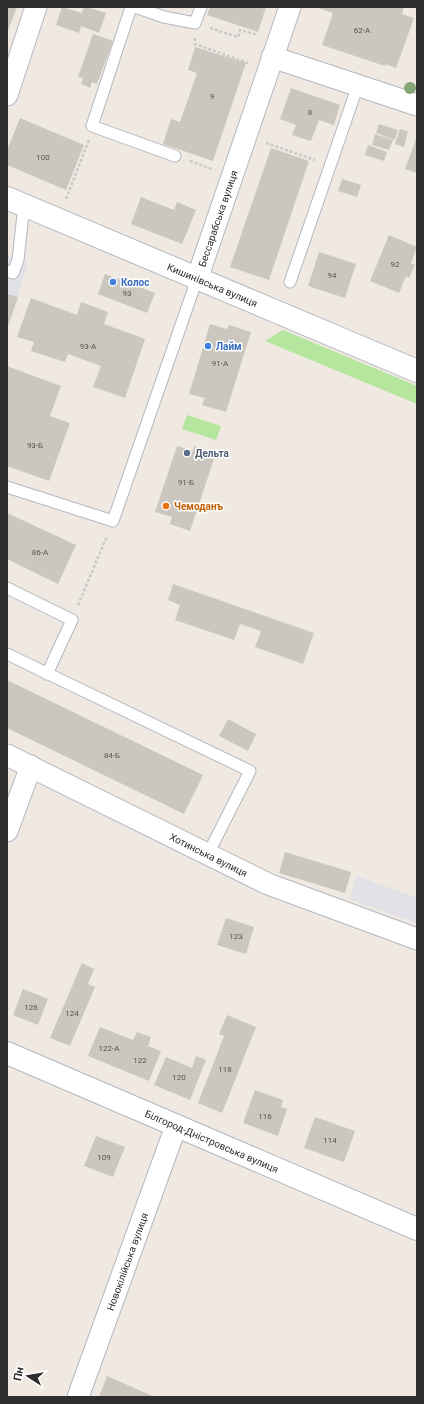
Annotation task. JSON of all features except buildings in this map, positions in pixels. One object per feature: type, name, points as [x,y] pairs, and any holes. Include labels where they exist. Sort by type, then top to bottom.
[{"type":"main road","name":"Кишинівська вулиця","points":[[16,202],[417,371]]},
{"type":"main road","name":"Білгород-Дністровська вулиця","points":[[7,1053],[417,1229]]},
{"type":"street","points":[[7,95],[36,7]]},
{"type":"street","name":"Бессарабська вулиця","points":[[196,279],[290,7]]},
{"type":"street","points":[[272,57],[417,105]]},
{"type":"street","name":"Хотинська вулиця","points":[[7,755],[268,884],[417,939]]},
{"type":"street","points":[[7,831],[31,766]]},
{"type":"street","name":"Новокілійська вулиця","points":[[78,1397],[176,1126]]},
{"type":"lane","points":[[131,7],[92,126],[175,156]]},
{"type":"lane","points":[[135,7],[164,17],[195,23],[201,7]]},
{"type":"lane","points":[[290,282],[358,86]]},
{"type":"lane","points":[[7,271],[13,273],[18,260],[16,202]]},
{"type":"lane","name":"Бессарабська вулиця","points":[[113,521],[196,279]]},
{"type":"lane","points":[[7,487],[113,521]]},
{"type":"lane","points":[[7,588],[72,620],[47,674]]},
{"type":"lane","points":[[7,654],[250,771],[208,854]]},
{"type":"path","points":[[250,64],[195,44],[195,23],[238,38],[240,30],[259,35]]},
{"type":"path","points":[[65,201],[88,144],[92,126]]},
{"type":"path","points":[[266,143],[331,165]]},
{"type":"path","points":[[175,156],[213,170]]},
{"type":"path","points":[[72,620],[113,521]]},
{"type":"shaded area","points":[[7,256],[28,263],[7,330]]},
{"type":"shaded area","points":[[357,876],[417,898],[417,923],[349,899]]},
{"type":"green space","points":[[283,330],[417,386],[417,404],[265,341]]},
{"type":"green space","points":[[187,415],[221,426],[216,440],[182,429]]},
{"type":"place","name":"Колос","points":[[113,282]]},
{"type":"place","name":"Лайм","points":[[208,346]]},
{"type":"place","name":"Дельта","points":[[187,453]]},
{"type":"place","name":"Чемоданъ","points":[[166,506]]}]
